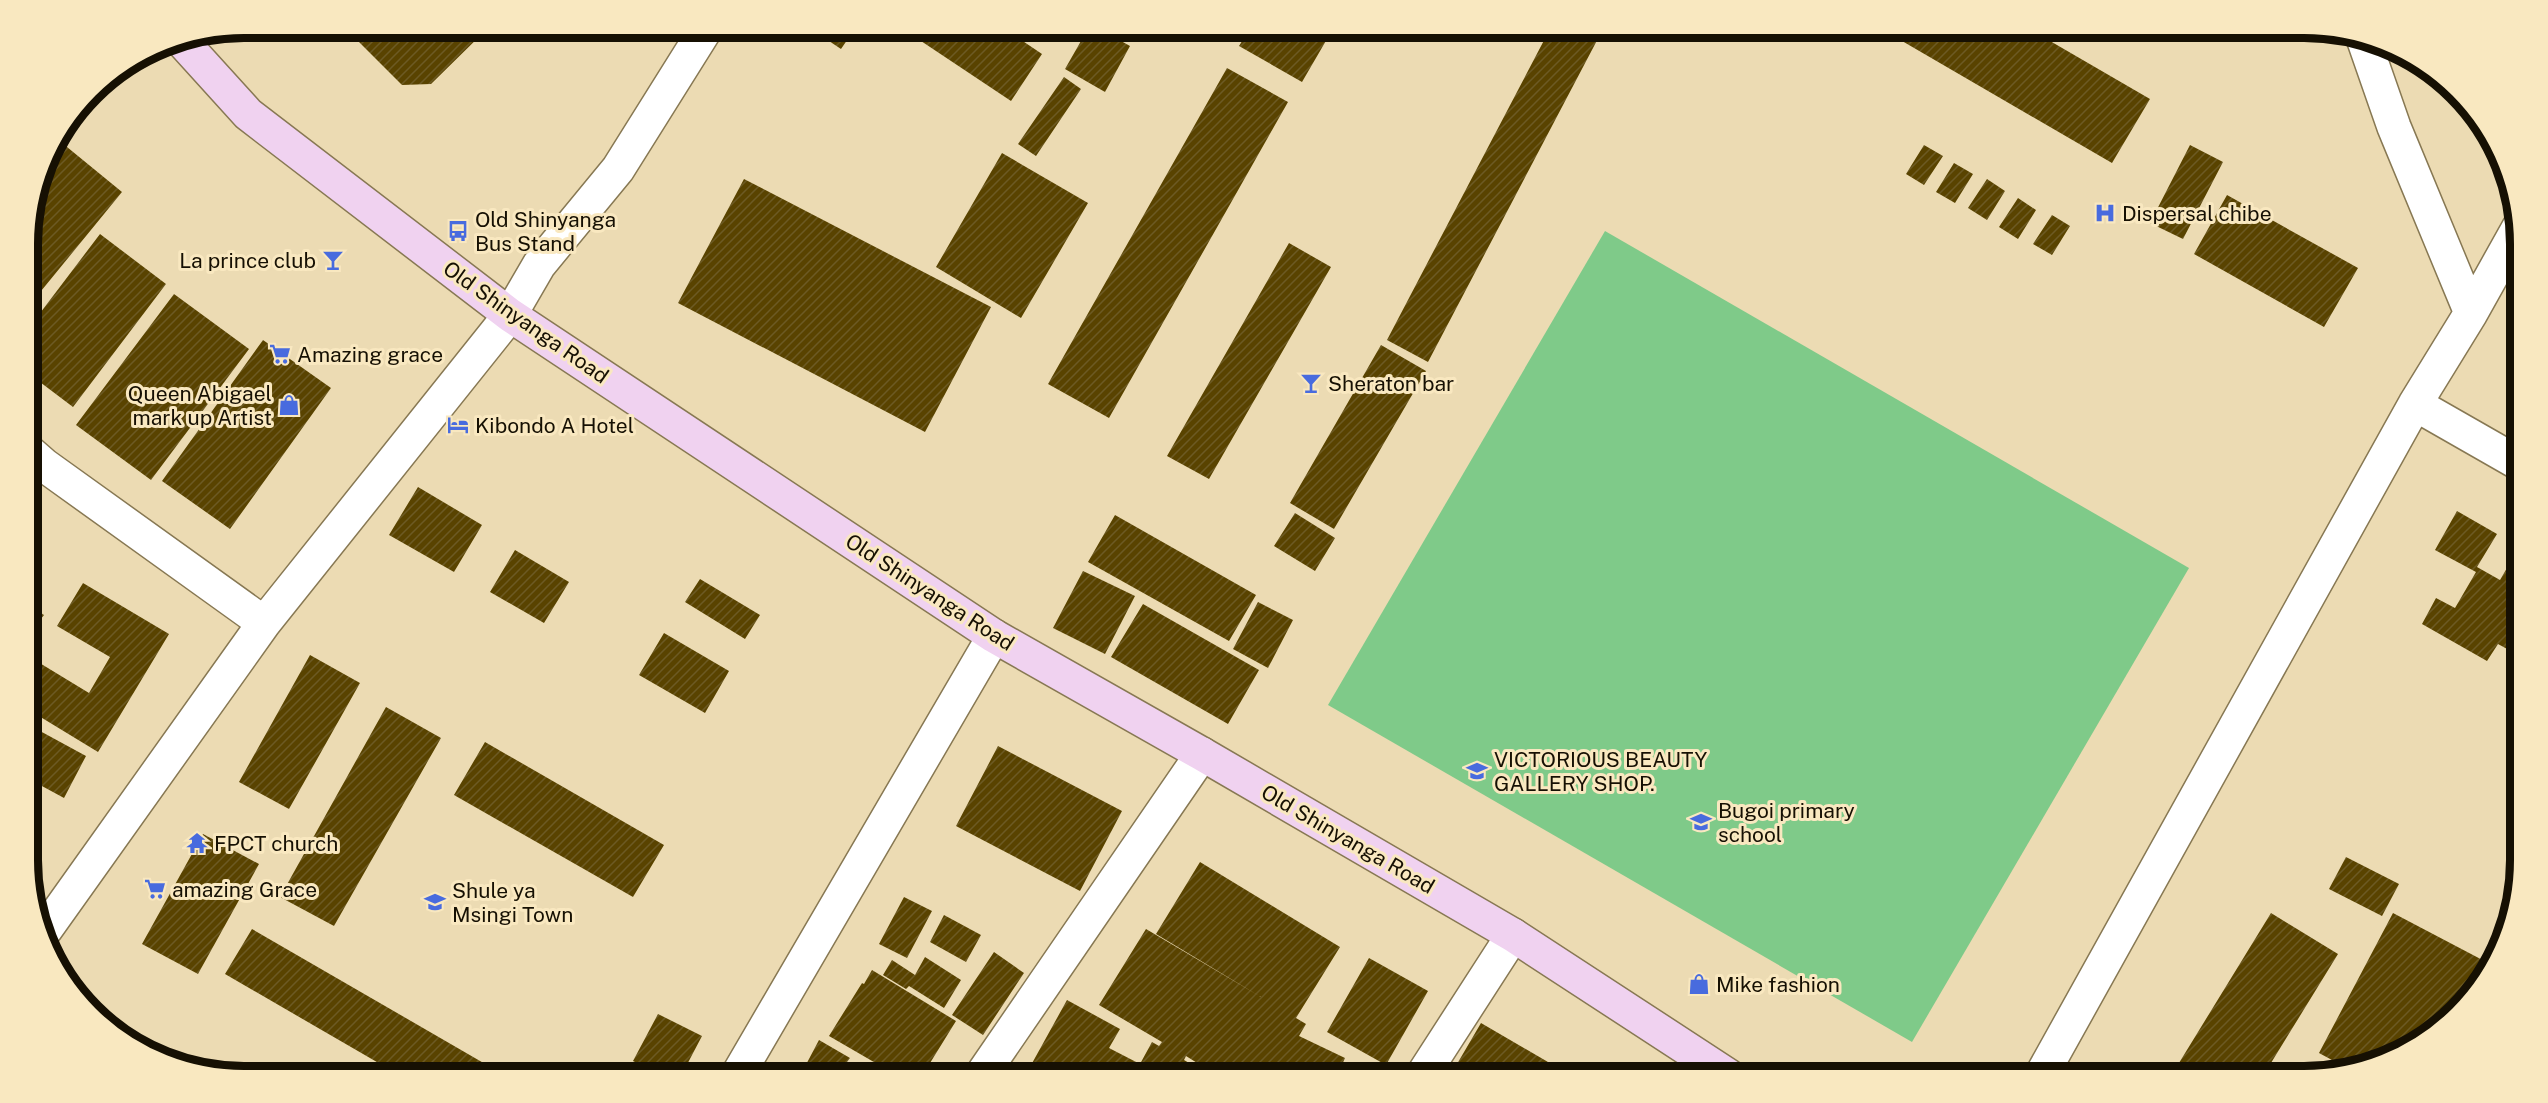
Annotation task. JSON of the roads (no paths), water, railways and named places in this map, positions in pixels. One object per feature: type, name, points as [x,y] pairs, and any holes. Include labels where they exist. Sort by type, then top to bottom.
[{"type":"main road","name":"Old Shinyanga Road","points":[[186,46],[248,114],[510,315],[994,636],[1202,753],[1513,935],[1712,1065]]},
{"type":"street","points":[[49,925],[264,623],[510,315],[539,265],[618,169],[699,38]]},
{"type":"street","points":[[2366,47],[2394,127],[2471,313]]},
{"type":"street","points":[[2047,1065],[2415,404],[2471,313],[2510,243]]},
{"type":"street","points":[[2415,404],[2510,458]]},
{"type":"street","points":[[38,460],[264,623]]},
{"type":"street","points":[[742,1066],[994,636]]},
{"type":"street","points":[[988,1066],[1202,753]]},
{"type":"street","points":[[1429,1065],[1513,935]]},
{"type":"place","name":"Dispersal chibe","points":[[2105,213]]},
{"type":"place","name":"Old Shinyanga Bus Stand","points":[[458,231]]},
{"type":"place","name":"La prince club","points":[[333,260]]},
{"type":"place","name":"Amazing grace","points":[[280,354]]},
{"type":"place","name":"Sheraton bar","points":[[1311,383]]},
{"type":"place","name":"Queen Abigael mark up Artist","points":[[289,405]]},
{"type":"place","name":"Kibondo A Hotel","points":[[458,425]]},
{"type":"place","name":"VICTORIOUS BEAUTY GALLERY SHOP.","points":[[1477,771]]},
{"type":"place","name":"Bugoi primary school","points":[[1701,822]]},
{"type":"place","name":"FPCT church","points":[[197,843]]},
{"type":"place","name":"amazing Grace","points":[[155,889]]},
{"type":"place","name":"Shule ya Msingi Town","points":[[435,902]]},
{"type":"place","name":"Mike fashion","points":[[1699,984]]}]
